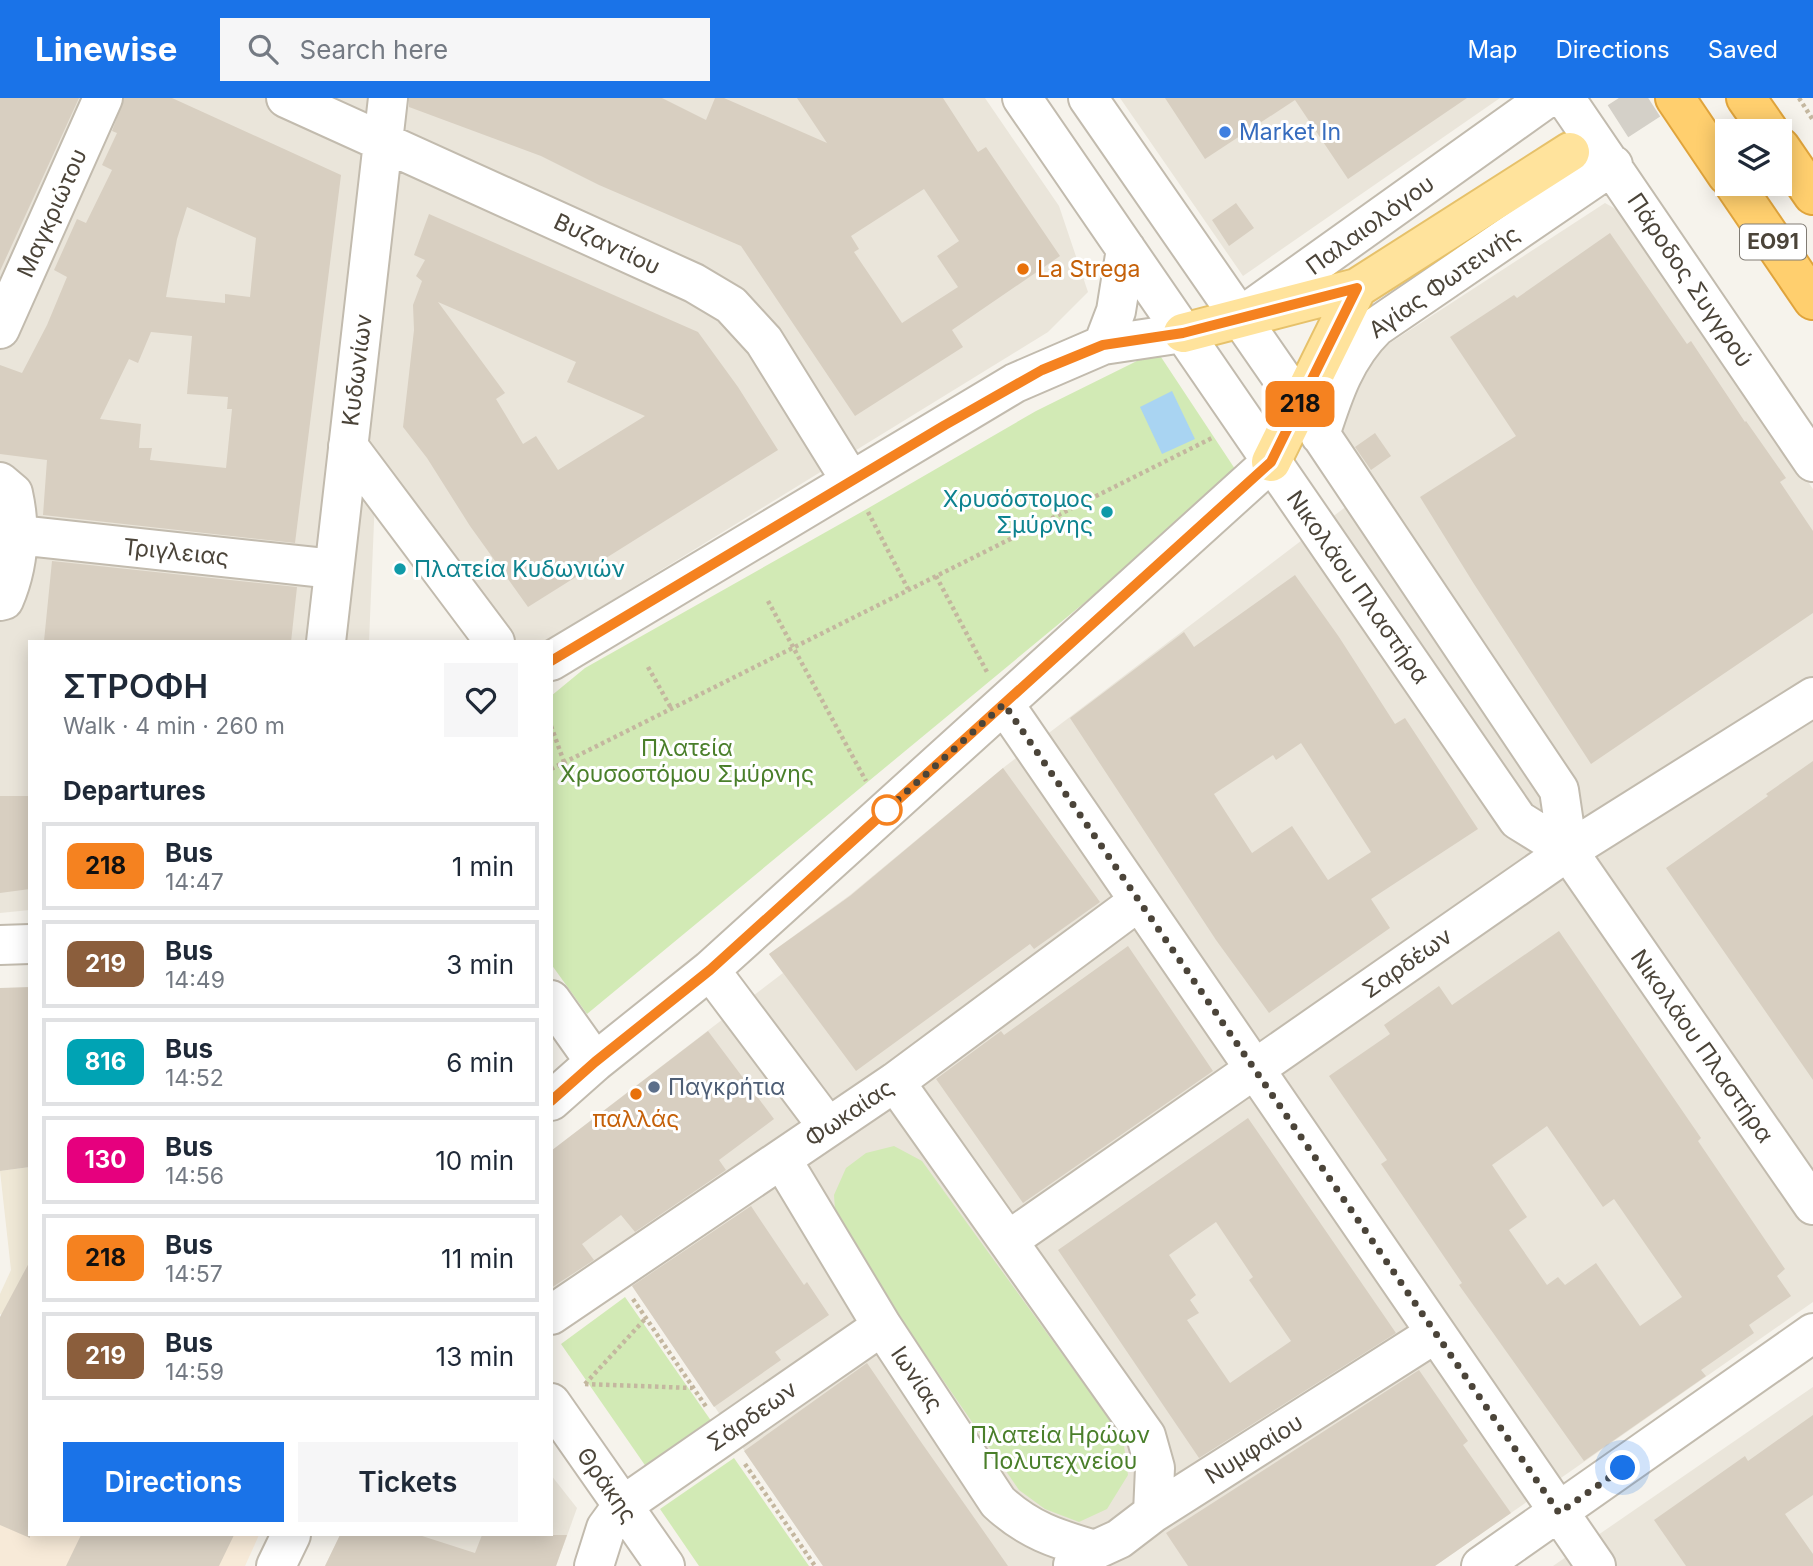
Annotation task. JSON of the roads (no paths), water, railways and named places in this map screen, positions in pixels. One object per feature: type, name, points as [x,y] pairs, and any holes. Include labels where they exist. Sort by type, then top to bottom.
[{"type":"highway","points":[[1675,98],[1715,156]]},
{"type":"highway","points":[[1746,98],[1761,119]]},
{"type":"highway","name":"ΕΟ91","points":[[1792,164],[1813,195]]},
{"type":"highway","name":"ΕΟ91","points":[[1742,196],[1813,300]]},
{"type":"main road","name":"Αγίας Φωτεινής","points":[[1239,318],[1357,288],[1570,152]]},
{"type":"main road","name":"Αγίας Φωτεινής","points":[[1271,462],[1310,420],[1357,288]]},
{"type":"main road","name":"Παλαιολόγου","points":[[1183,333],[1239,318]]},
{"type":"street","name":"Μαγκριώτου","points":[[0,329],[103,98]]},
{"type":"street","name":"Βυζαντίου","points":[[286,98],[694,284],[731,305],[764,341],[851,481]]},
{"type":"street","name":"Κυδωνίων","points":[[326,640],[388,98]]},
{"type":"street","name":"Νικολάου Πλαστήρα","points":[[1022,98],[1518,820],[1568,851],[1813,1205]]},
{"type":"street","name":"Νικολάου Πλαστήρα","points":[[1087,98],[1310,420],[1559,790],[1568,851]]},
{"type":"street","name":"Παλαιολόγου","points":[[1239,318],[1547,98]]},
{"type":"street","name":"Πάροδος Συγγρού","points":[[1566,98],[1813,462]]},
{"type":"street","name":"Αγίας Φωτεινής","points":[[1310,420],[1335,389],[1360,344],[1376,327],[1613,166]]},
{"type":"street","points":[[1103,345],[1116,311],[1126,249]]},
{"type":"street","points":[[553,660],[1015,383],[1103,345],[1183,333]]},
{"type":"street","points":[[348,446],[494,640]]},
{"type":"street","name":"Αγίας Φωτεινής","points":[[553,1099],[710,970],[1271,462]]},
{"type":"street","points":[[0,482],[13,493],[18,535],[13,579],[4,600],[0,601]]},
{"type":"street","name":"Τριγλειας","points":[[18,535],[334,569]]},
{"type":"street","name":"Σαρδέων","points":[[1009,1240],[1568,851],[1813,697]]},
{"type":"street","points":[[1004,704],[1596,1566]]},
{"type":"street","name":"Φωκαίας","points":[[553,1314],[895,1082],[1139,901]]},
{"type":"street","points":[[0,945],[28,944]]},
{"type":"street","points":[[710,970],[828,1127]]},
{"type":"street","points":[[553,1003],[595,1062]]},
{"type":"street","points":[[895,1082],[1146,1436],[1156,1468],[1153,1513]]},
{"type":"street","name":"Ιωνίας","points":[[782,1160],[882,1326],[998,1502],[1015,1518],[1038,1531],[1106,1555]]},
{"type":"street","name":"Σάρδεων","points":[[622,1506],[882,1326]]},
{"type":"street","name":"Νυμφαίου","points":[[1106,1555],[1153,1513],[1436,1333]]},
{"type":"street","points":[[1482,1566],[1813,1333]]},
{"type":"street","name":"Θράκης","points":[[563,1397],[622,1506],[665,1566]]},
{"type":"street","points":[[594,1566],[606,1528],[622,1506]]},
{"type":"street","points":[[276,1566],[291,1536]]},
{"type":"water","points":[[1172,391],[1195,439],[1162,454],[1140,407]]},
{"type":"tunnel","points":[[1570,152],[1654,98]]},
{"type":"place","name":"Market In","points":[[1225,132]]},
{"type":"place","name":"La Strega","points":[[1023,269]]},
{"type":"place","name":"Χρυσόστομος Σμύρνης","points":[[1107,512]]},
{"type":"place","name":"Πλατεία Κυδωνιών","points":[[400,569]]},
{"type":"place","name":"Παγκρήτια","points":[[654,1087]]},
{"type":"place","name":"παλλάς","points":[[636,1094]]},
{"type":"park label","name":"Πλατεία Χρυσοστόμου Σμύρνης","points":[[687,761]]},
{"type":"park label","name":"Πλατεία Ηρώων Πολυτεχνείου","points":[[1060,1448]]}]
